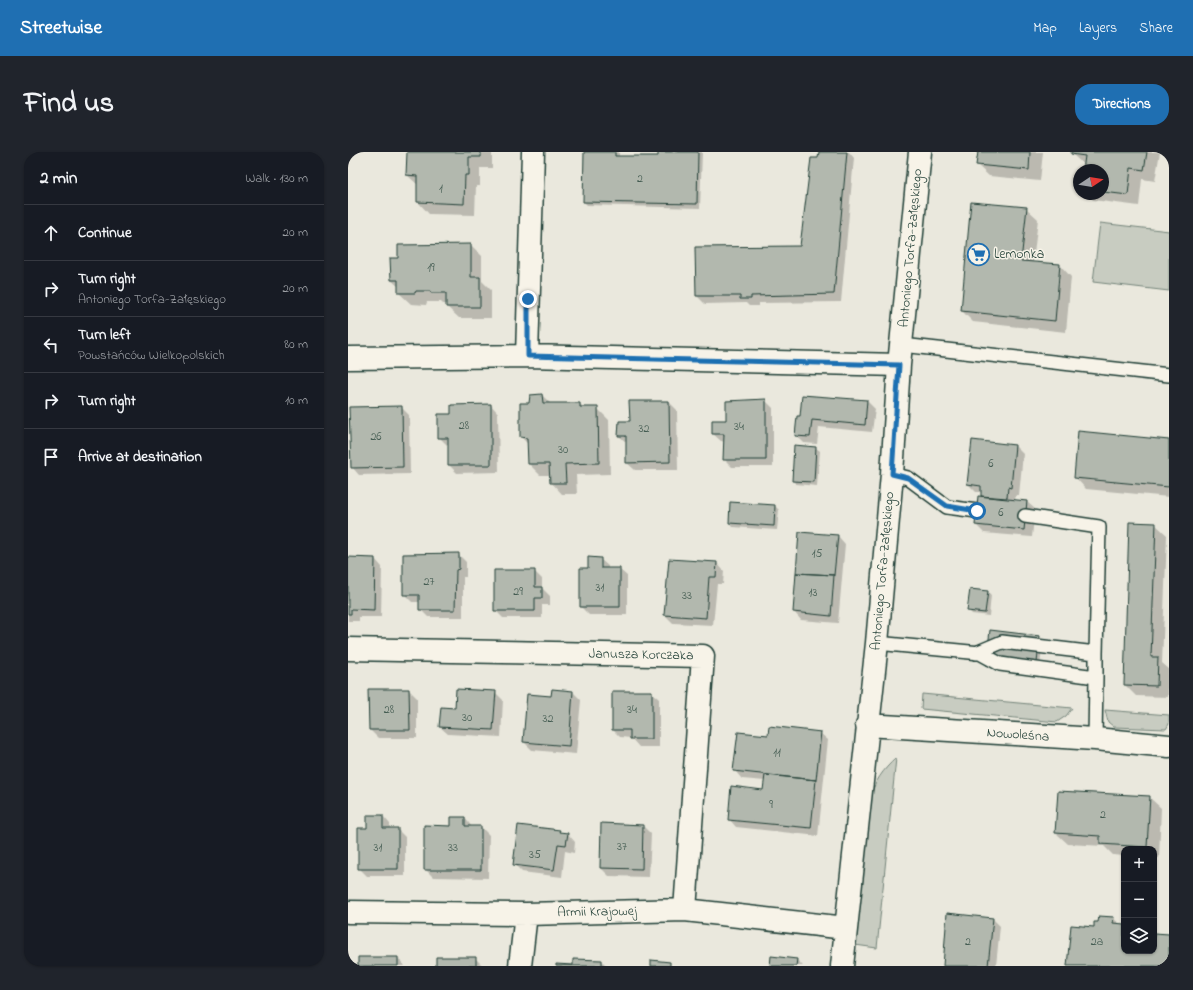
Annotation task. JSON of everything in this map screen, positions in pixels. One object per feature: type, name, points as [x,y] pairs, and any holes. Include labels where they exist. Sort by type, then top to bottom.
[{"type":"street","points":[[528,356],[533,152]]},
{"type":"street","name":"Antoniego Torfa-Załęskiego","points":[[842,966],[877,643],[901,355],[920,152]]},
{"type":"street","points":[[348,358],[901,355]]},
{"type":"street","name":"Janusza Korczaka","points":[[348,649],[703,656],[685,910]]},
{"type":"street","name":"Nowoleśna","points":[[867,725],[1095,739],[1169,746]]},
{"type":"street","name":"Armii Krajowej","points":[[348,912],[526,914],[685,910],[846,928]]},
{"type":"street","points":[[520,966],[526,914]]},
{"type":"lane","points":[[901,355],[1169,375]]},
{"type":"lane","points":[[892,474],[908,478],[947,506],[977,511]]},
{"type":"lane","points":[[1025,516],[1099,527],[1095,739]]},
{"type":"lane","points":[[976,653],[1002,642],[1096,653]]},
{"type":"lane","points":[[877,643],[976,653],[1000,664],[1096,677]]},
{"type":"shaded area","points":[[1100,223],[1169,231],[1169,291],[1093,282]]},
{"type":"shaded area","points":[[922,694],[1072,708],[1066,716],[1057,722],[921,709]]},
{"type":"shaded area","points":[[1105,710],[1169,715],[1169,724],[1166,729],[1114,727],[1108,722]]},
{"type":"shaded area","points":[[896,758],[877,948],[855,945],[870,799],[874,787],[880,777]]},
{"type":"building","points":[[407,152],[481,152],[481,157],[469,157],[469,175],[465,175],[464,204],[417,202],[417,176],[406,175]]},
{"type":"building","points":[[584,152],[615,152],[615,156],[658,156],[658,152],[698,152],[697,204],[583,202]]},
{"type":"building","points":[[819,152],[847,152],[834,294],[751,296],[751,299],[740,299],[740,296],[696,296],[695,247],[800,246],[811,158],[818,158]]},
{"type":"building","points":[[978,152],[1030,152],[1029,170],[976,165]]},
{"type":"building","points":[[1071,152],[1147,152],[1144,170],[1131,168],[1128,195],[1109,193],[1109,164],[1084,164],[1085,156],[1071,154]]},
{"type":"building","points":[[971,202],[1027,207],[1021,261],[1060,264],[1055,321],[961,311]]},
{"type":"building","points":[[471,244],[471,277],[480,277],[480,307],[446,307],[446,293],[416,291],[415,293],[398,293],[398,280],[391,280],[390,258],[398,258],[398,245]]},
{"type":"building","points":[[542,394],[543,403],[580,403],[580,407],[598,407],[599,463],[565,464],[566,483],[550,483],[549,464],[528,464],[527,438],[520,437],[520,403],[529,403],[530,395]]},
{"type":"building","points":[[802,395],[867,400],[865,425],[812,420],[810,437],[795,436],[797,416],[800,416]]},
{"type":"building","points":[[766,399],[766,460],[723,460],[724,434],[712,434],[712,420],[726,420],[726,401]]},
{"type":"building","points":[[629,401],[669,401],[670,462],[626,463],[626,436],[618,436],[619,421],[630,421]]},
{"type":"building","points":[[491,404],[491,465],[448,465],[448,438],[438,438],[438,414],[451,414],[451,405]]},
{"type":"building","points":[[402,406],[403,467],[351,468],[349,407]]},
{"type":"building","points":[[1078,431],[1169,440],[1169,487],[1074,478]]},
{"type":"building","points":[[972,440],[1015,445],[1011,488],[1008,487],[1007,498],[981,496],[981,486],[967,484]]},
{"type":"building","points":[[794,445],[816,447],[814,482],[792,481]]},
{"type":"building","points":[[978,496],[1027,501],[1024,530],[975,525]]},
{"type":"building","points":[[730,502],[775,505],[774,526],[729,523]]},
{"type":"building","points":[[1129,522],[1156,523],[1151,657],[1158,657],[1157,686],[1124,685]]},
{"type":"building","points":[[799,532],[838,535],[834,575],[796,573]]},
{"type":"building","points":[[459,553],[459,569],[456,570],[455,610],[419,610],[419,595],[403,595],[403,554]]},
{"type":"building","points":[[348,557],[375,558],[374,610],[351,609],[351,614],[348,614]]},
{"type":"building","points":[[588,557],[601,558],[601,568],[620,568],[620,607],[580,607],[580,568],[588,568]]},
{"type":"building","points":[[669,559],[717,562],[716,577],[709,577],[706,618],[664,615]]},
{"type":"building","points":[[494,570],[535,570],[535,587],[542,587],[542,598],[535,598],[535,611],[494,611]]},
{"type":"building","points":[[796,573],[834,575],[831,616],[793,612]]},
{"type":"building","points":[[970,589],[988,591],[985,613],[967,611]]},
{"type":"building","points":[[990,630],[1040,636],[1036,671],[986,665]]},
{"type":"building","points":[[368,689],[409,689],[410,730],[369,730]]},
{"type":"building","points":[[456,689],[496,691],[493,730],[439,727],[441,707],[455,708]]},
{"type":"building","points":[[552,689],[573,691],[569,746],[523,742],[527,694],[551,696]]},
{"type":"building","points":[[612,691],[652,691],[652,739],[630,739],[630,730],[612,730]]},
{"type":"building","points":[[769,726],[821,732],[816,780],[733,771],[738,732],[768,735]]},
{"type":"building","points":[[765,775],[816,780],[811,828],[728,820],[731,786],[763,790]]},
{"type":"building","points":[[1058,791],[1150,796],[1147,846],[1100,844],[1100,836],[1055,833]]},
{"type":"building","points":[[367,815],[383,815],[383,828],[398,828],[398,869],[358,869],[358,828],[367,828]]},
{"type":"building","points":[[451,817],[465,817],[465,826],[481,826],[481,870],[424,870],[424,825],[451,826]]},
{"type":"building","points":[[601,823],[643,825],[642,869],[600,868]]},
{"type":"building","points":[[518,825],[560,830],[559,832],[568,833],[566,845],[558,844],[554,870],[513,865]]},
{"type":"building","points":[[947,913],[993,918],[988,966],[943,966]]},
{"type":"building","points":[[1099,916],[1114,917],[1113,923],[1121,924],[1121,954],[1157,954],[1157,933],[1169,934],[1169,966],[1067,966],[1071,925],[1094,927],[1094,922],[1098,922]]},
{"type":"building","points":[[771,956],[797,959],[796,966],[770,966]]},
{"type":"building","points":[[358,957],[398,957],[398,966],[358,966]]},
{"type":"building","points":[[436,957],[476,957],[476,966],[436,966]]},
{"type":"building","points":[[573,959],[602,960],[602,966],[556,966],[556,964],[573,965]]},
{"type":"building","points":[[651,960],[670,962],[670,966],[651,966]]},
{"type":"place","name":"Lemonka","points":[[978,254]]},
{"type":"route","points":[[528,299],[528,356],[899,365],[892,474],[908,478],[947,506],[977,511]]}]
